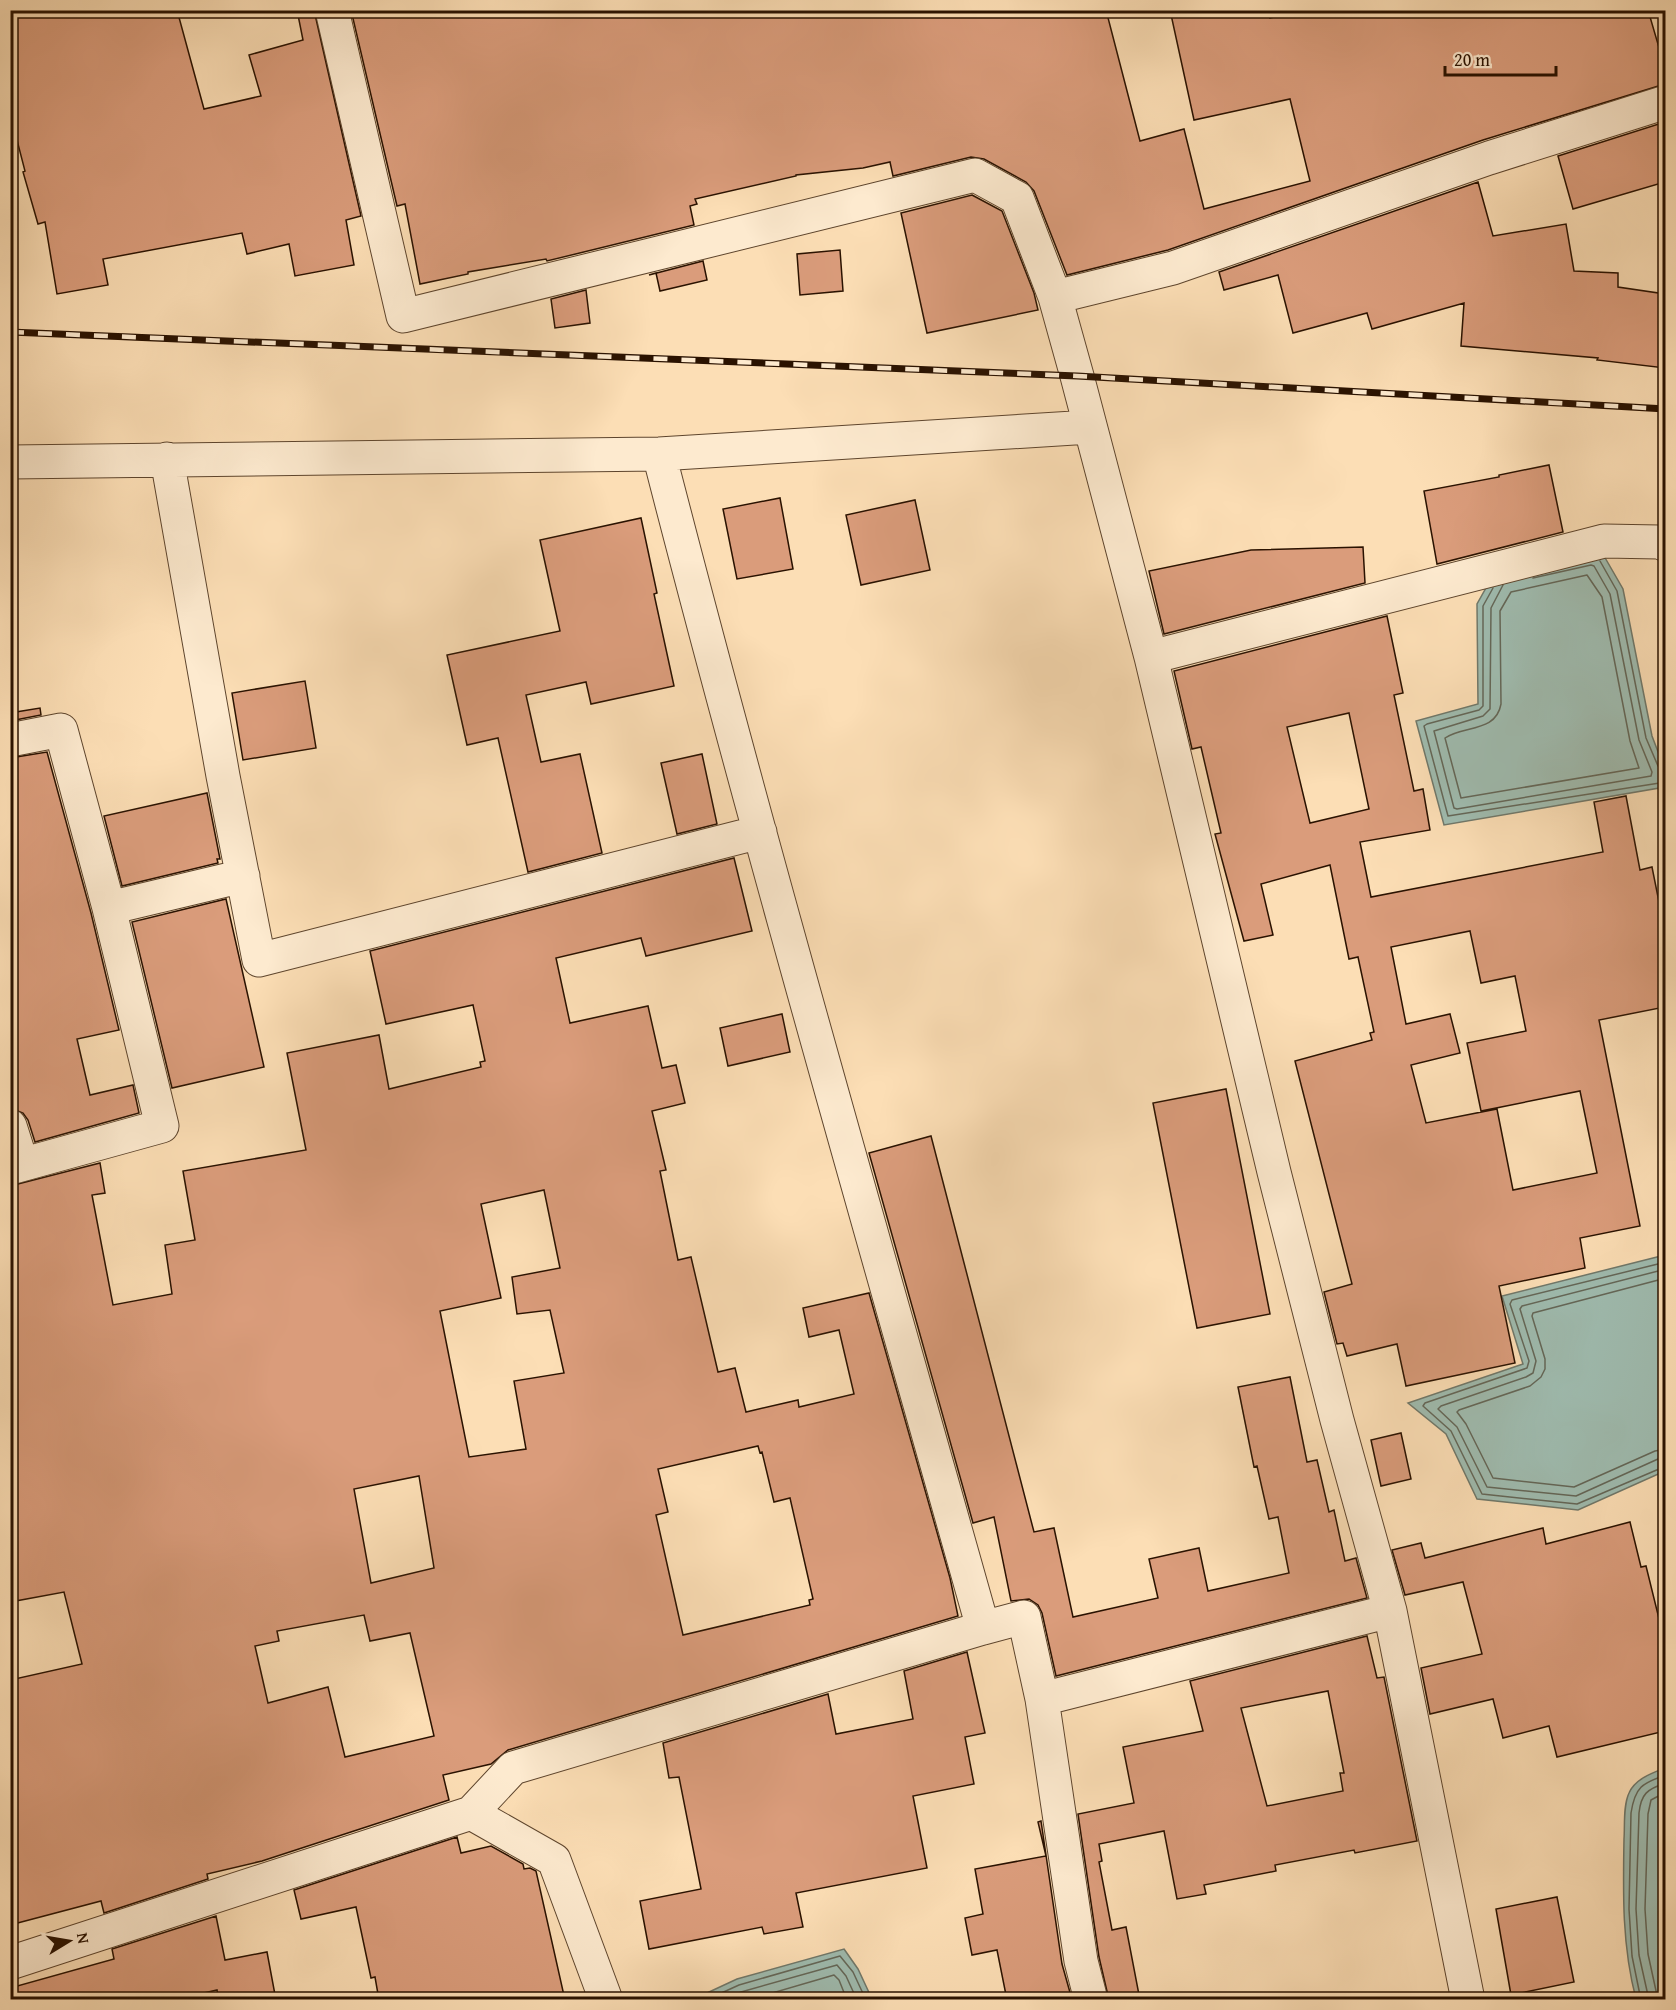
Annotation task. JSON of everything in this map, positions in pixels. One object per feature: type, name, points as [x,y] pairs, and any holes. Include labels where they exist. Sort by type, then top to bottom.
[{"type":"street","points":[[332,10],[403,316],[975,175],[1017,198],[1055,297],[1151,657],[1274,1172],[1337,1420],[1390,1611],[1468,2000]]},
{"type":"street","points":[[1055,297],[1173,268],[1489,159],[1665,102]]},
{"type":"street","points":[[10,462],[659,454],[1090,427]]},
{"type":"street","points":[[659,454],[708,644],[983,1628]]},
{"type":"street","points":[[167,459],[259,960],[760,832]]},
{"type":"street","points":[[1151,657],[1604,541],[1659,542],[1665,545]]},
{"type":"street","points":[[10,740],[61,730],[109,908],[162,1126],[16,1166],[10,1126]]},
{"type":"street","points":[[109,908],[243,876]]},
{"type":"street","points":[[1042,1699],[1390,1611]]},
{"type":"street","points":[[10,1963],[471,1813],[513,1768],[1024,1617],[1042,1699],[1081,1961],[1091,2000]]},
{"type":"street","points":[[471,1813],[554,1860],[606,2000]]},
{"type":"water","points":[[1600,549],[1623,589],[1652,736],[1665,770],[1665,787],[1444,825],[1416,721],[1478,704],[1477,604],[1495,572]]},
{"type":"water","points":[[1665,1255],[1665,1471],[1578,1510],[1477,1499],[1446,1434],[1408,1403],[1523,1364],[1502,1296]]},
{"type":"water","points":[[1665,1768],[1665,1999],[1636,1999],[1631,1979],[1624,1920],[1625,1810],[1627,1798],[1635,1784],[1644,1777]]},
{"type":"water","points":[[844,1949],[858,1969],[872,1999],[694,1999],[737,1979]]},
{"type":"building","points":[[10,10],[177,10],[204,109],[261,96],[249,55],[303,40],[297,10],[314,10],[361,216],[346,220],[354,265],[295,276],[289,244],[247,254],[242,233],[103,259],[108,285],[57,294],[45,222],[38,224],[23,172],[25,171],[10,113]]},
{"type":"building","points":[[351,10],[1106,10],[1140,141],[1184,129],[1204,209],[1310,181],[1290,99],[1194,120],[1170,10],[1269,10],[1270,18],[1304,10],[1648,10],[1665,68],[1665,84],[1483,140],[1168,250],[1067,275],[1034,191],[1026,182],[984,159],[971,157],[893,176],[890,162],[863,168],[796,175],[695,199],[697,204],[690,206],[694,225],[547,261],[546,259],[468,272],[468,274],[420,284],[405,204],[397,206]]},
{"type":"building","points":[[1665,122],[1665,182],[1573,209],[1558,156]]},
{"type":"building","points":[[1478,182],[1493,236],[1566,224],[1574,271],[1618,273],[1618,287],[1665,294],[1665,368],[1597,360],[1598,358],[1461,346],[1464,303],[1372,329],[1367,313],[1293,333],[1278,275],[1224,290],[1219,272]]},
{"type":"building","points":[[972,195],[1002,211],[1034,293],[1038,310],[927,333],[901,213]]},
{"type":"building","points":[[840,250],[843,291],[800,295],[797,254]]},
{"type":"building","points":[[703,261],[707,280],[660,291],[656,273]]},
{"type":"building","points":[[586,290],[590,323],[555,328],[551,299]]},
{"type":"building","points":[[1549,465],[1563,532],[1437,564],[1424,491]]},
{"type":"building","points":[[780,498],[793,569],[737,579],[723,509]]},
{"type":"building","points":[[915,500],[930,570],[861,585],[846,515]]},
{"type":"building","points":[[641,518],[657,593],[654,594],[674,686],[591,704],[586,682],[526,695],[541,762],[580,754],[602,853],[528,872],[498,738],[467,745],[447,655],[560,631],[540,540]]},
{"type":"building","points":[[1363,547],[1365,583],[1164,634],[1149,571],[1251,550]]},
{"type":"building","points":[[1387,616],[1403,693],[1394,695],[1414,791],[1423,789],[1430,830],[1360,842],[1371,897],[1603,852],[1594,802],[1626,796],[1640,870],[1652,867],[1665,932],[1665,1007],[1599,1020],[1640,1226],[1580,1238],[1585,1268],[1499,1286],[1515,1363],[1406,1386],[1397,1344],[1347,1356],[1343,1343],[1337,1344],[1324,1292],[1352,1284],[1295,1061],[1372,1040],[1370,1033],[1374,1032],[1358,957],[1349,959],[1330,865],[1261,884],[1273,935],[1244,941],[1215,834],[1221,833],[1201,747],[1192,749],[1174,671]],"holes":[[[1349,713],[1369,809],[1310,823],[1287,727]],[[1470,931],[1481,983],[1515,976],[1526,1031],[1467,1043],[1481,1111],[1580,1091],[1597,1173],[1513,1190],[1497,1109],[1426,1123],[1411,1065],[1460,1053],[1450,1014],[1406,1024],[1391,947]]]},
{"type":"building","points":[[305,681],[316,748],[243,760],[232,693]]},
{"type":"building","points":[[40,708],[41,715],[10,721],[10,713]]},
{"type":"building","points":[[47,752],[91,913],[119,1030],[77,1039],[90,1095],[133,1085],[139,1113],[35,1142],[28,1120],[23,1113],[10,1108],[10,758]]},
{"type":"building","points":[[702,754],[717,824],[677,834],[661,763]]},
{"type":"building","points":[[207,793],[220,859],[217,859],[218,863],[122,886],[104,816]]},
{"type":"building","points":[[734,858],[752,931],[646,956],[641,938],[556,958],[570,1023],[648,1006],[662,1068],[676,1065],[685,1103],[652,1111],[666,1170],[660,1171],[678,1260],[691,1257],[718,1372],[735,1368],[746,1412],[798,1400],[799,1407],[854,1394],[839,1330],[809,1337],[803,1308],[869,1293],[950,1578],[958,1616],[508,1750],[491,1764],[443,1775],[449,1800],[262,1861],[207,1874],[208,1879],[104,1913],[101,1901],[10,1925],[10,1680],[82,1664],[64,1592],[10,1602],[10,1186],[100,1163],[105,1193],[92,1195],[113,1305],[172,1294],[165,1245],[195,1240],[183,1171],[306,1150],[287,1053],[379,1035],[389,1089],[481,1067],[480,1062],[485,1061],[473,1005],[386,1024],[370,951]],"holes":[[[544,1190],[560,1268],[512,1277],[517,1314],[550,1310],[564,1373],[514,1381],[526,1449],[469,1457],[440,1311],[501,1298],[481,1204]],[[758,1446],[760,1453],[762,1452],[774,1502],[790,1498],[813,1599],[809,1600],[810,1605],[683,1635],[656,1515],[668,1512],[658,1469]],[[419,1476],[434,1568],[371,1583],[354,1489]],[[364,1615],[370,1641],[410,1633],[434,1736],[345,1757],[328,1687],[268,1703],[255,1646],[279,1641],[277,1631]]]},
{"type":"building","points":[[226,899],[264,1067],[172,1088],[132,922]]},
{"type":"building","points":[[782,1014],[790,1052],[728,1066],[720,1028]]},
{"type":"building","points":[[1226,1089],[1270,1314],[1197,1328],[1153,1103]]},
{"type":"building","points":[[931,1136],[1034,1532],[1054,1528],[1073,1617],[1158,1598],[1149,1559],[1199,1548],[1208,1591],[1289,1573],[1278,1517],[1269,1519],[1257,1466],[1254,1467],[1238,1387],[1290,1377],[1307,1462],[1317,1460],[1329,1512],[1334,1510],[1345,1561],[1356,1558],[1367,1598],[1056,1676],[1042,1613],[1038,1605],[1029,1599],[1011,1601],[994,1517],[973,1523],[869,1153]]},
{"type":"building","points":[[1401,1433],[1411,1479],[1381,1486],[1371,1440]]},
{"type":"building","points":[[1630,1522],[1641,1567],[1646,1566],[1665,1643],[1665,1731],[1557,1757],[1549,1726],[1503,1738],[1493,1699],[1430,1714],[1421,1668],[1482,1654],[1463,1582],[1405,1595],[1392,1550],[1421,1543],[1425,1558],[1543,1528],[1546,1544]]},
{"type":"building","points":[[1367,1636],[1377,1678],[1384,1677],[1417,1841],[1275,1865],[1276,1871],[1204,1885],[1206,1894],[1177,1899],[1164,1831],[1099,1844],[1102,1861],[1099,1862],[1112,1930],[1126,1927],[1140,2000],[1109,2000],[1099,1957],[1078,1814],[1134,1803],[1123,1747],[1203,1731],[1190,1681]],"holes":[[[1328,1691],[1344,1773],[1340,1773],[1343,1791],[1267,1806],[1241,1708]]]},
{"type":"building","points":[[967,1652],[985,1733],[965,1737],[974,1784],[913,1796],[927,1868],[796,1893],[803,1927],[764,1934],[762,1927],[649,1949],[640,1901],[701,1889],[679,1777],[669,1778],[663,1743],[828,1694],[836,1734],[913,1719],[904,1671]]},
{"type":"building","points":[[1041,1821],[1062,1964],[1071,1996],[1055,2000],[1007,2000],[997,1950],[972,1955],[965,1918],[983,1914],[975,1869],[1046,1856],[1038,1822]]},
{"type":"building","points":[[457,1837],[461,1853],[491,1846],[523,1864],[524,1869],[530,1868],[536,1871],[565,2000],[379,2000],[375,1977],[371,1978],[356,1907],[301,1919],[294,1890]]},
{"type":"building","points":[[1557,1897],[1574,1982],[1511,1995],[1496,1909]]},
{"type":"building","points":[[216,1916],[225,1960],[267,1952],[276,2000],[219,2000],[217,1990],[174,2000],[10,2000],[10,1988],[114,1959],[112,1949]]},
{"type":"railway","points":[[10,332],[1077,376],[1666,409]]}]
